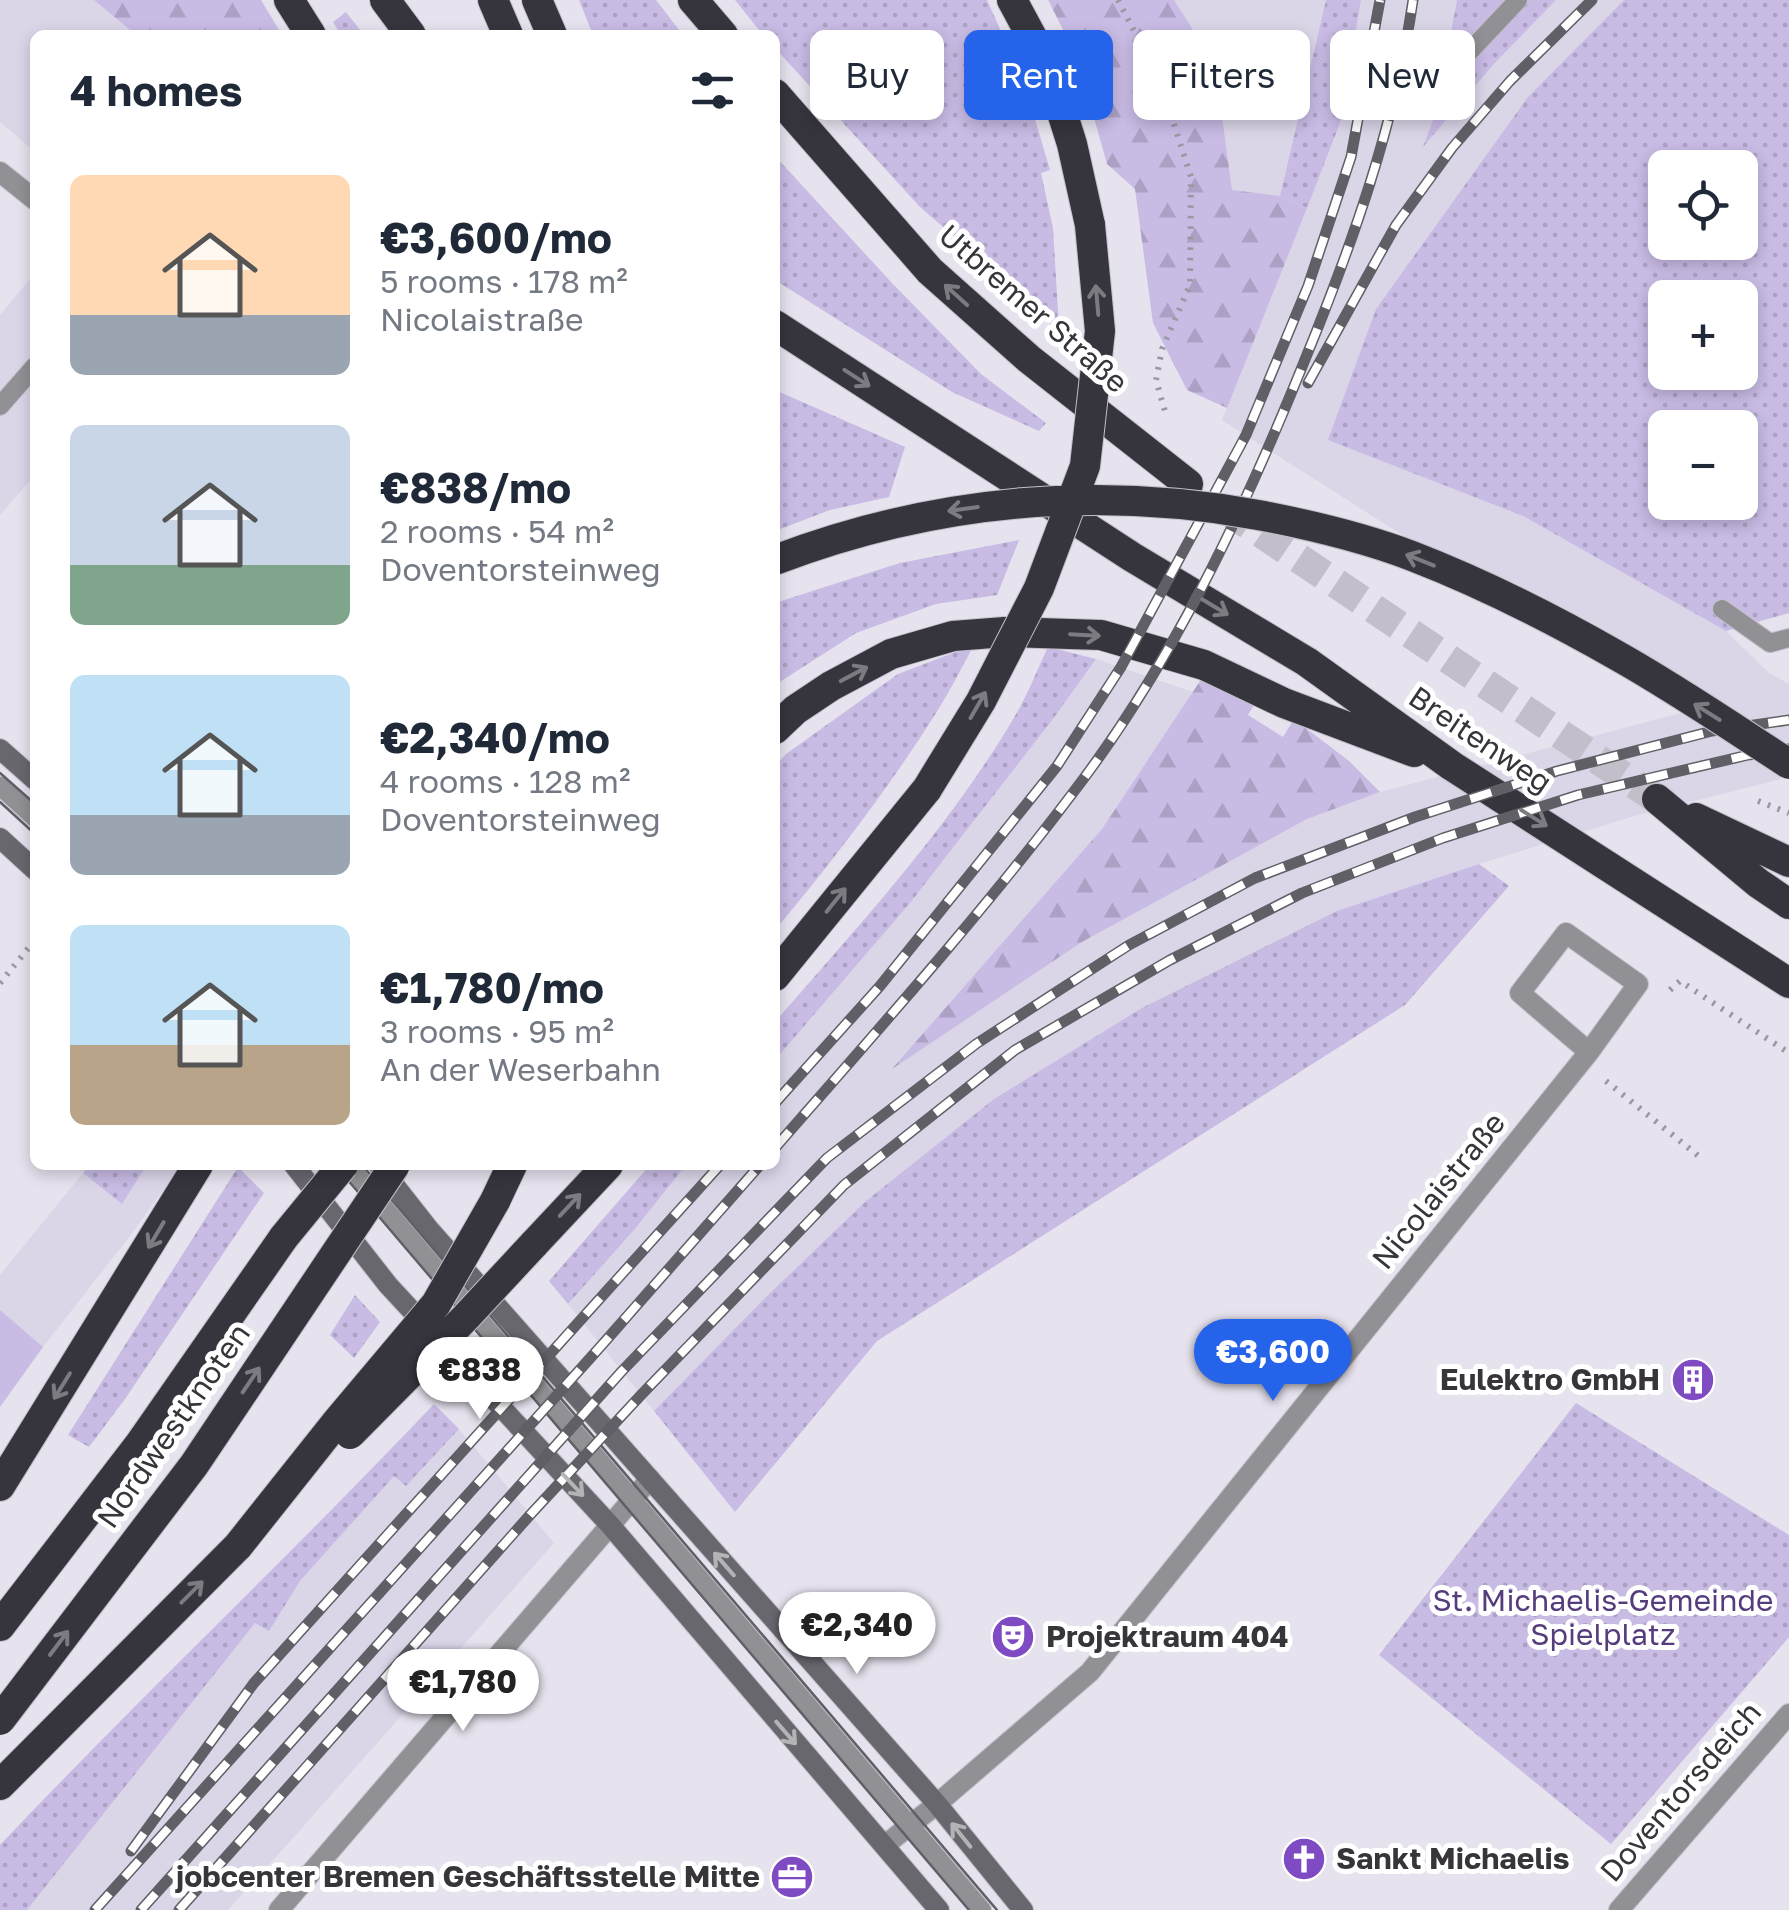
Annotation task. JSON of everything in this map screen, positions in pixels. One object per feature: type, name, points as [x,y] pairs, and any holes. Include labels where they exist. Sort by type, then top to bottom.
[{"type":"highway","points":[[289,0],[308,30]]},
{"type":"highway","points":[[385,0],[407,30]]},
{"type":"highway","points":[[493,0],[506,30]]},
{"type":"highway","points":[[537,0],[550,30]]},
{"type":"highway","points":[[693,0],[719,30]]},
{"type":"highway","points":[[780,970],[927,788],[981,701],[1039,588],[1084,466],[1100,332],[1090,224],[1072,144],[1047,65],[1012,0]]},
{"type":"highway","name":"Utbremer Straße","points":[[780,100],[930,271],[1029,359],[1182,480]]},
{"type":"highway","name":"Breitenweg","points":[[780,329],[1132,557],[1307,662],[1452,766],[1789,983]]},
{"type":"highway","points":[[780,558],[820,542],[953,510],[1046,500],[1138,500],[1222,508],[1321,526],[1410,555],[1495,592],[1617,655],[1789,764]]},
{"type":"highway","points":[[780,725],[830,686],[891,654],[953,636],[1005,632],[1101,635],[1204,665],[1284,703],[1452,766]]},
{"type":"highway","points":[[1789,862],[1657,799],[1758,884],[1789,904]]},
{"type":"highway","points":[[0,1486],[195,1170]]},
{"type":"highway","points":[[284,1237],[317,1170]]},
{"type":"highway","name":"Nordwestknoten","points":[[0,1626],[139,1445],[284,1237],[342,1170]]},
{"type":"highway","name":"Nordwestknoten","points":[[0,1720],[194,1465],[392,1170]]},
{"type":"highway","points":[[238,1546],[436,1304],[510,1170]]},
{"type":"highway","points":[[0,1785],[466,1317],[603,1170]]},
{"type":"street","points":[[0,172],[30,196]]},
{"type":"street","points":[[0,749],[30,776]]},
{"type":"street","points":[[0,838],[30,865]]},
{"type":"street","name":"Nicolaistraße","points":[[885,1845],[1090,1672],[1585,1057],[1638,984],[1566,933],[1520,994],[1585,1057]]},
{"type":"street","points":[[298,1170],[388,1285],[610,1525],[940,1910]]},
{"type":"street","points":[[383,1170],[428,1228],[937,1804],[1023,1910]]},
{"type":"street","points":[[279,1910],[650,1479]]},
{"type":"street","name":"Doventorsdeich","points":[[1619,1910],[1789,1714]]},
{"type":"lane","points":[[1475,46],[1518,0]]},
{"type":"lane","points":[[0,406],[30,372]]},
{"type":"lane","points":[[1722,609],[1770,642],[1789,638]]},
{"type":"lane","points":[[0,786],[30,813]]},
{"type":"lane","points":[[350,1170],[982,1910]]},
{"type":"path","points":[[1118,0],[1160,81],[1191,177],[1190,285],[1162,349],[1156,380],[1166,415]]},
{"type":"path","points":[[1757,801],[1789,814]]},
{"type":"path","points":[[0,982],[30,946]]},
{"type":"path","points":[[1680,982],[1789,1053]]},
{"type":"path","points":[[1585,1057],[1701,1158]]},
{"type":"shaded area","points":[[0,0],[94,0],[130,30],[30,30],[30,148],[0,122]]},
{"type":"shaded area","points":[[1174,0],[1326,0],[1310,68],[1310,30],[1193,30]]},
{"type":"shaded area","points":[[1361,0],[1457,0],[1451,30],[1356,30]]},
{"type":"shaded area","points":[[1556,0],[1624,0],[1528,97],[1376,309],[1329,440],[1523,516],[1726,631],[1769,673],[1789,684],[1789,777],[1634,816],[1338,911],[1142,1009],[994,1099],[866,1201],[654,1411],[568,1304],[682,1170],[780,1170],[780,1054],[910,903],[1096,659],[1193,692],[1102,829],[896,1066],[1082,942],[1307,819],[1380,792],[1681,713],[1222,420],[1341,120],[1433,120],[1426,143],[1446,120],[1475,120],[1475,86]]},
{"type":"shaded area","points":[[1222,120],[1298,120],[1280,196],[1232,191]]},
{"type":"shaded area","points":[[30,279],[30,481],[0,515],[0,315]]},
{"type":"shaded area","points":[[144,1170],[177,1170],[43,1347],[0,1310],[0,1275],[83,1173],[122,1204]]},
{"type":"shaded area","points":[[459,1429],[554,1543],[294,1837],[228,1910],[27,1910],[255,1622],[269,1630],[300,1581],[394,1475],[407,1485]]},
{"type":"green space","points":[[94,0],[261,0],[279,30],[130,30]]},
{"type":"green space","points":[[579,0],[656,0],[679,30],[591,30]]},
{"type":"green space","points":[[735,0],[987,0],[1000,30],[964,30],[964,120],[1035,120],[1050,170],[1041,173],[1053,228],[1059,328],[919,206],[841,120],[944,120],[944,30],[810,30],[810,86],[780,53],[780,30],[759,30]]},
{"type":"green space","points":[[1048,0],[1174,0],[1193,30],[1133,30],[1133,120],[1223,120],[1232,190],[1280,196],[1307,208],[1227,408],[1187,390],[1153,323],[1135,189],[1107,164],[1095,120],[1113,120],[1113,30],[1063,30]]},
{"type":"green space","points":[[1326,0],[1361,0],[1356,30],[1330,30],[1330,120],[1341,120],[1307,208],[1280,196],[1298,120],[1310,120],[1310,68]]},
{"type":"green space","points":[[1457,0],[1556,0],[1475,86],[1475,30],[1451,30]]},
{"type":"green space","points":[[1624,0],[1789,0],[1789,613],[1726,631],[1523,516],[1328,440],[1376,309],[1528,97]]},
{"type":"green space","points":[[346,12],[360,30],[338,30],[333,22]]},
{"type":"green space","points":[[1433,120],[1446,120],[1423,147]]},
{"type":"green space","points":[[780,161],[981,374],[1046,423],[1039,431],[952,392],[780,283]]},
{"type":"green space","points":[[780,392],[905,447],[889,497],[830,510],[780,529]]},
{"type":"green space","points":[[1019,540],[997,595],[936,604],[856,633],[780,682],[780,601],[900,563]]},
{"type":"green space","points":[[974,645],[899,769],[780,924],[780,761],[898,674]]},
{"type":"green space","points":[[1048,647],[1096,659],[910,903],[780,1054],[780,1016],[902,874],[962,797],[1028,691]]},
{"type":"green space","points":[[1206,672],[1259,697],[1248,715],[1283,737],[1294,719],[1349,761],[1380,792],[1307,819],[1082,942],[892,1069],[1102,829]]},
{"type":"green space","points":[[1479,864],[1509,886],[1405,1005],[877,1341],[735,1512],[654,1411],[866,1201],[994,1099],[1142,1008],[1337,911]]},
{"type":"green space","points":[[85,1170],[144,1170],[122,1204],[83,1173]]},
{"type":"green space","points":[[236,1170],[241,1170],[264,1193],[89,1447],[68,1435]]},
{"type":"green space","points":[[646,1170],[682,1170],[568,1304],[549,1281]]},
{"type":"green space","points":[[355,1295],[380,1322],[354,1358],[330,1335]]},
{"type":"green space","points":[[0,1310],[43,1347],[0,1407]]},
{"type":"green space","name":"St. Michaelis-Gemeinde Spielplatz","points":[[1576,1403],[1789,1535],[1789,1637],[1611,1844],[1379,1655]]},
{"type":"green space","points":[[434,1404],[459,1429],[406,1486],[394,1476],[300,1581],[269,1631],[255,1623],[27,1910],[0,1910],[0,1845]]},
{"type":"tunnel","points":[[1224,508],[1657,799]]},
{"type":"tram line","points":[[0,773],[30,800]]},
{"type":"tram line","points":[[0,802],[30,829]]},
{"type":"tram line","points":[[339,1170],[969,1910]]},
{"type":"tram line","points":[[366,1170],[997,1910]]},
{"type":"railway","points":[[780,1097],[880,986],[1057,766],[1121,667],[1246,435],[1308,286],[1351,157],[1380,0]]},
{"type":"railway","points":[[780,1142],[1001,885],[1072,794],[1142,693],[1203,586],[1256,475],[1339,274],[1383,139],[1413,0]]},
{"type":"railway","points":[[1308,383],[1396,225],[1452,148],[1510,81],[1592,0]]},
{"type":"railway","points":[[141,1910],[622,1371],[827,1158],[976,1044],[1129,945],[1255,878],[1415,817],[1557,771],[1712,731],[1789,720]]},
{"type":"railway","points":[[179,1910],[530,1515],[844,1185],[1015,1050],[1170,960],[1302,893],[1443,838],[1578,795],[1789,749]]},
{"type":"railway","points":[[131,1851],[254,1683],[716,1170]]},
{"type":"railway","points":[[95,1910],[756,1170]]},
{"type":"place","name":"Eulektro GmbH","points":[[1693,1380]]},
{"type":"place","name":"Projektraum 404","points":[[1013,1637]]},
{"type":"place","name":"Sankt Michaelis","points":[[1304,1859]]},
{"type":"place","name":"jobcenter Bremen Geschäftsstelle Mitte","points":[[792,1877]]}]
